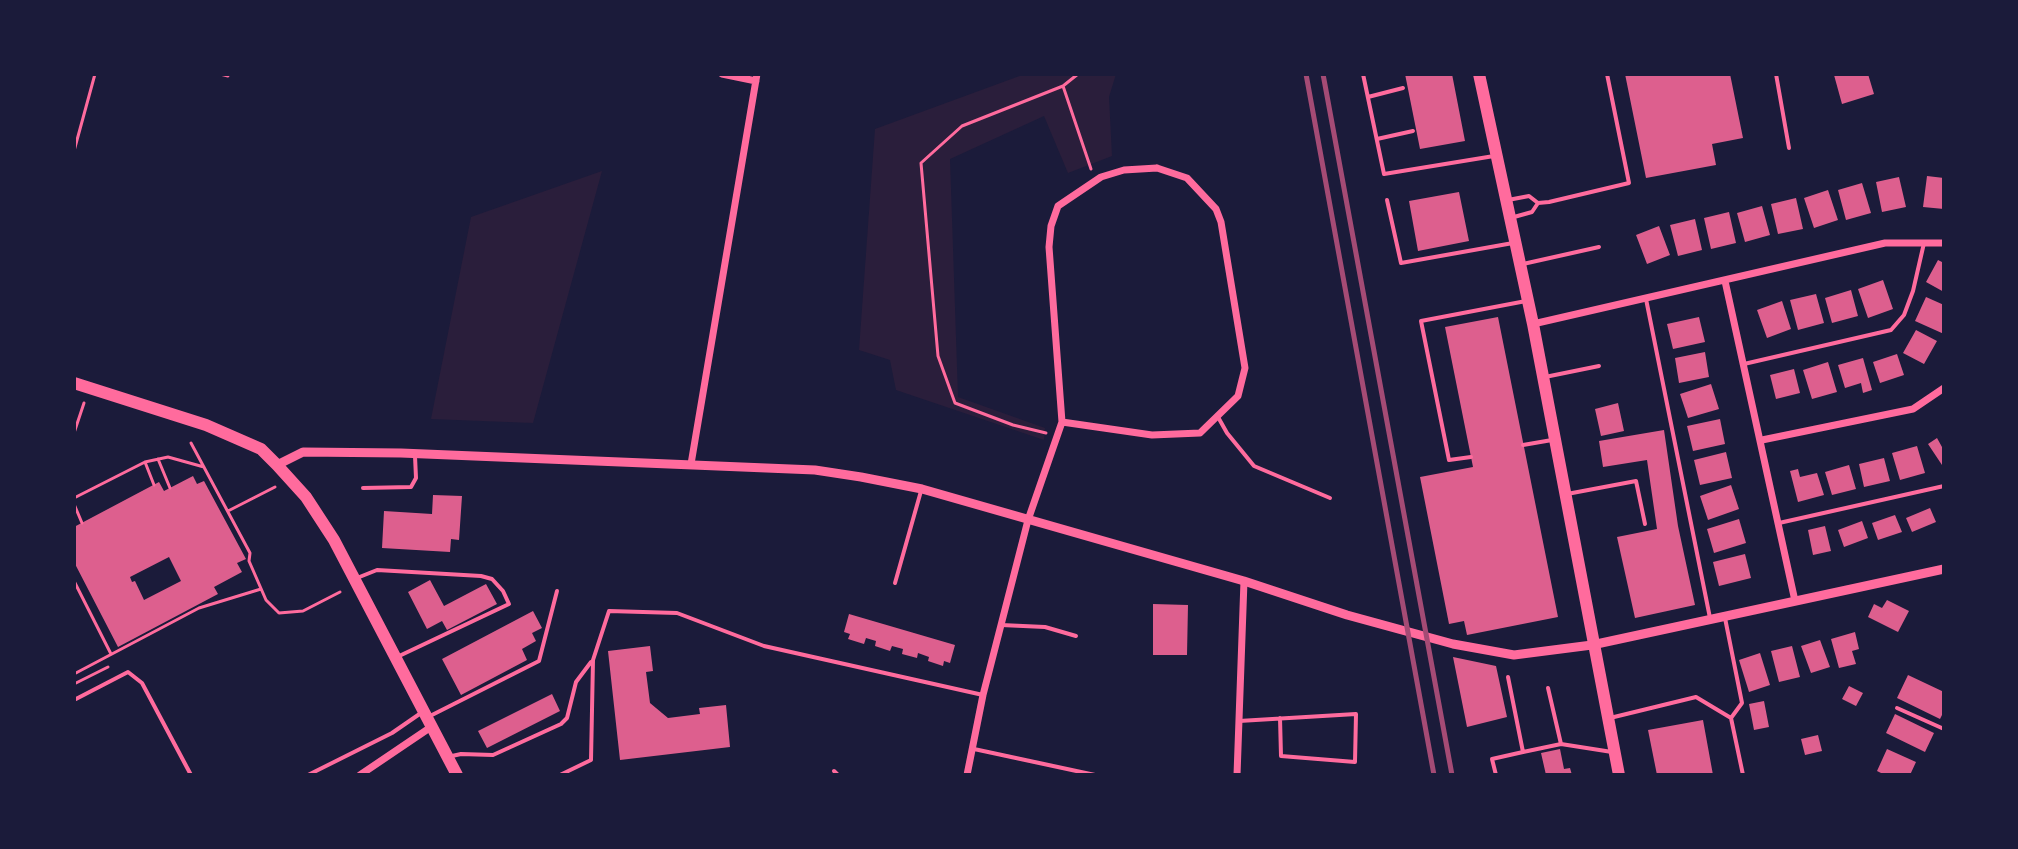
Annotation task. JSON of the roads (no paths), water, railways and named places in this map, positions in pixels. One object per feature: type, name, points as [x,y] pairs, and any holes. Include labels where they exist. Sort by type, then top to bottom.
[{"type":"main road","points":[[1479,74],[1533,324],[1619,775]]},
{"type":"main road","points":[[75,385],[206,425],[261,449],[277,465],[306,497],[334,540],[457,775]]},
{"type":"street","points":[[691,464],[756,78],[722,74]]},
{"type":"street","points":[[967,775],[983,695],[1028,520],[1062,422],[1049,247],[1051,226],[1058,206],[1095,180],[1124,170],[1157,168],[1187,178],[1216,209],[1221,222],[1245,368],[1238,396],[1200,433],[1152,435],[1062,422]]},
{"type":"street","points":[[1533,324],[1885,243],[1944,243]]},
{"type":"street","points":[[1725,281],[1795,601]]},
{"type":"street","points":[[1762,440],[1913,409],[1944,388]]},
{"type":"street","points":[[277,465],[303,452],[415,453],[815,470],[922,489],[1244,581],[1347,615],[1453,644],[1514,655],[1592,645],[1944,569]]},
{"type":"street","points":[[1237,775],[1244,581]]},
{"type":"street","points":[[360,775],[426,719]]},
{"type":"lane","points":[[1363,74],[1384,174],[1497,156]]},
{"type":"lane","points":[[1510,219],[1532,212],[1538,203],[1629,183],[1607,74]]},
{"type":"lane","points":[[1776,74],[1789,148]]},
{"type":"lane","points":[[1368,97],[1403,88]]},
{"type":"lane","points":[[1377,139],[1413,131]]},
{"type":"lane","points":[[1506,201],[1529,196],[1538,203]]},
{"type":"lane","points":[[1387,200],[1401,263],[1516,243]]},
{"type":"lane","points":[[1744,364],[1891,330],[1904,315],[1924,243]]},
{"type":"lane","points":[[1520,265],[1599,247]]},
{"type":"lane","points":[[1646,299],[1710,619]]},
{"type":"lane","points":[[1471,457],[1449,460],[1421,321],[1528,301]]},
{"type":"lane","points":[[1543,378],[1599,366]]},
{"type":"lane","points":[[1218,417],[1254,466],[1330,498]]},
{"type":"lane","points":[[1523,445],[1555,440]]},
{"type":"lane","points":[[363,488],[411,487],[416,478],[415,453]]},
{"type":"lane","points":[[1565,495],[1636,481],[1645,524]]},
{"type":"lane","points":[[1779,523],[1944,486]]},
{"type":"lane","points":[[895,583],[922,489]]},
{"type":"lane","points":[[354,579],[377,570],[481,576],[492,579],[503,591],[509,604],[395,658]]},
{"type":"lane","points":[[308,775],[539,661],[557,591]]},
{"type":"lane","points":[[560,775],[591,760],[593,660],[609,611],[677,613],[764,646],[983,695]]},
{"type":"lane","points":[[1724,616],[1742,703],[1731,718]]},
{"type":"lane","points":[[1001,625],[1045,627],[1076,636]]},
{"type":"lane","points":[[448,758],[461,754],[493,755],[561,724],[567,718],[576,682],[593,660]]},
{"type":"lane","points":[[74,700],[128,672],[142,683],[191,775]]},
{"type":"lane","points":[[1508,677],[1523,752]]},
{"type":"lane","points":[[1548,688],[1561,744]]},
{"type":"lane","points":[[1607,719],[1696,697],[1731,718],[1743,775]]},
{"type":"lane","points":[[1897,708],[1944,729]]},
{"type":"lane","points":[[1239,721],[1280,718],[1356,714],[1355,762],[1281,756],[1280,718]]},
{"type":"lane","points":[[1496,775],[1492,759],[1561,744],[1614,752]]},
{"type":"lane","points":[[974,749],[1095,775]]},
{"type":"railway","points":[[1306,74],[1434,775]]},
{"type":"railway","points":[[1323,74],[1452,775]]}]
